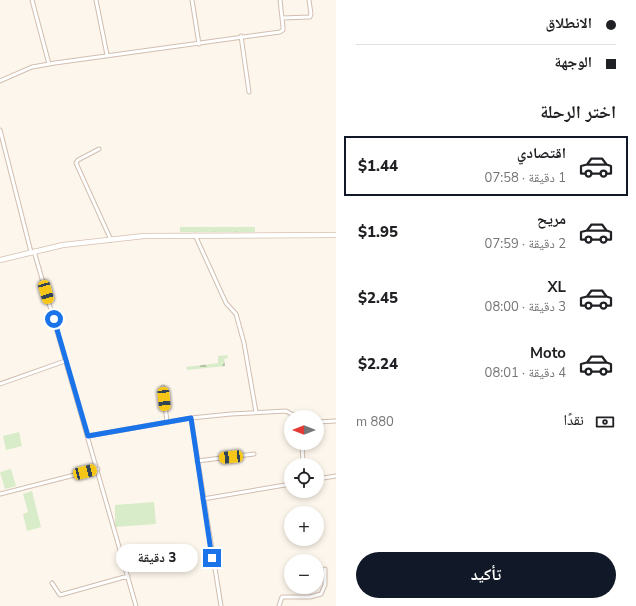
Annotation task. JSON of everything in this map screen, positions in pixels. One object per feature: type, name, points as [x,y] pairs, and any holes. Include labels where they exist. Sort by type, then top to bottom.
[{"type":"street","points":[[32,0],[49,64]]},
{"type":"street","points":[[96,0],[107,55]]},
{"type":"street","points":[[192,0],[199,44]]},
{"type":"street","points":[[0,81],[32,67],[282,31],[280,0]]},
{"type":"street","points":[[282,18],[310,17],[309,0]]},
{"type":"street","points":[[241,36],[249,92]]},
{"type":"street","points":[[0,130],[32,251],[98,469],[136,606]]},
{"type":"street","points":[[98,149],[78,160],[76,163],[111,240]]},
{"type":"street","points":[[0,260],[32,251],[159,235],[336,235]]},
{"type":"street","points":[[195,235],[228,306],[236,314],[244,343],[256,412]]},
{"type":"street","points":[[0,384],[65,360]]},
{"type":"street","points":[[163,387],[167,422]]},
{"type":"street","points":[[88,436],[191,418],[284,411]]},
{"type":"street","points":[[191,418],[221,606]]},
{"type":"street","points":[[324,422],[336,421]]},
{"type":"street","points":[[197,461],[254,454]]},
{"type":"street","points":[[0,494],[98,469]]},
{"type":"street","points":[[324,478],[336,476]]},
{"type":"street","points":[[203,499],[284,485]]},
{"type":"street","points":[[279,606],[282,597],[310,597],[321,594],[325,585],[325,569]]},
{"type":"street","points":[[52,583],[60,595],[128,576]]},
{"type":"green space","points":[[180,227],[255,227],[255,232],[180,232]]},
{"type":"green space","points":[[227,355],[228,358],[224,359],[225,366],[187,370],[186,367],[218,363],[218,356]]},
{"type":"green space","points":[[19,432],[22,446],[6,450],[3,436]]},
{"type":"green space","points":[[11,469],[16,486],[5,489],[0,472]]},
{"type":"green space","points":[[32,491],[41,527],[27,531],[23,514],[28,512],[23,494]]},
{"type":"green space","points":[[154,502],[156,524],[115,527],[115,505]]},
{"type":"route","points":[[54,319],[88,436],[191,418],[212,558]]}]
